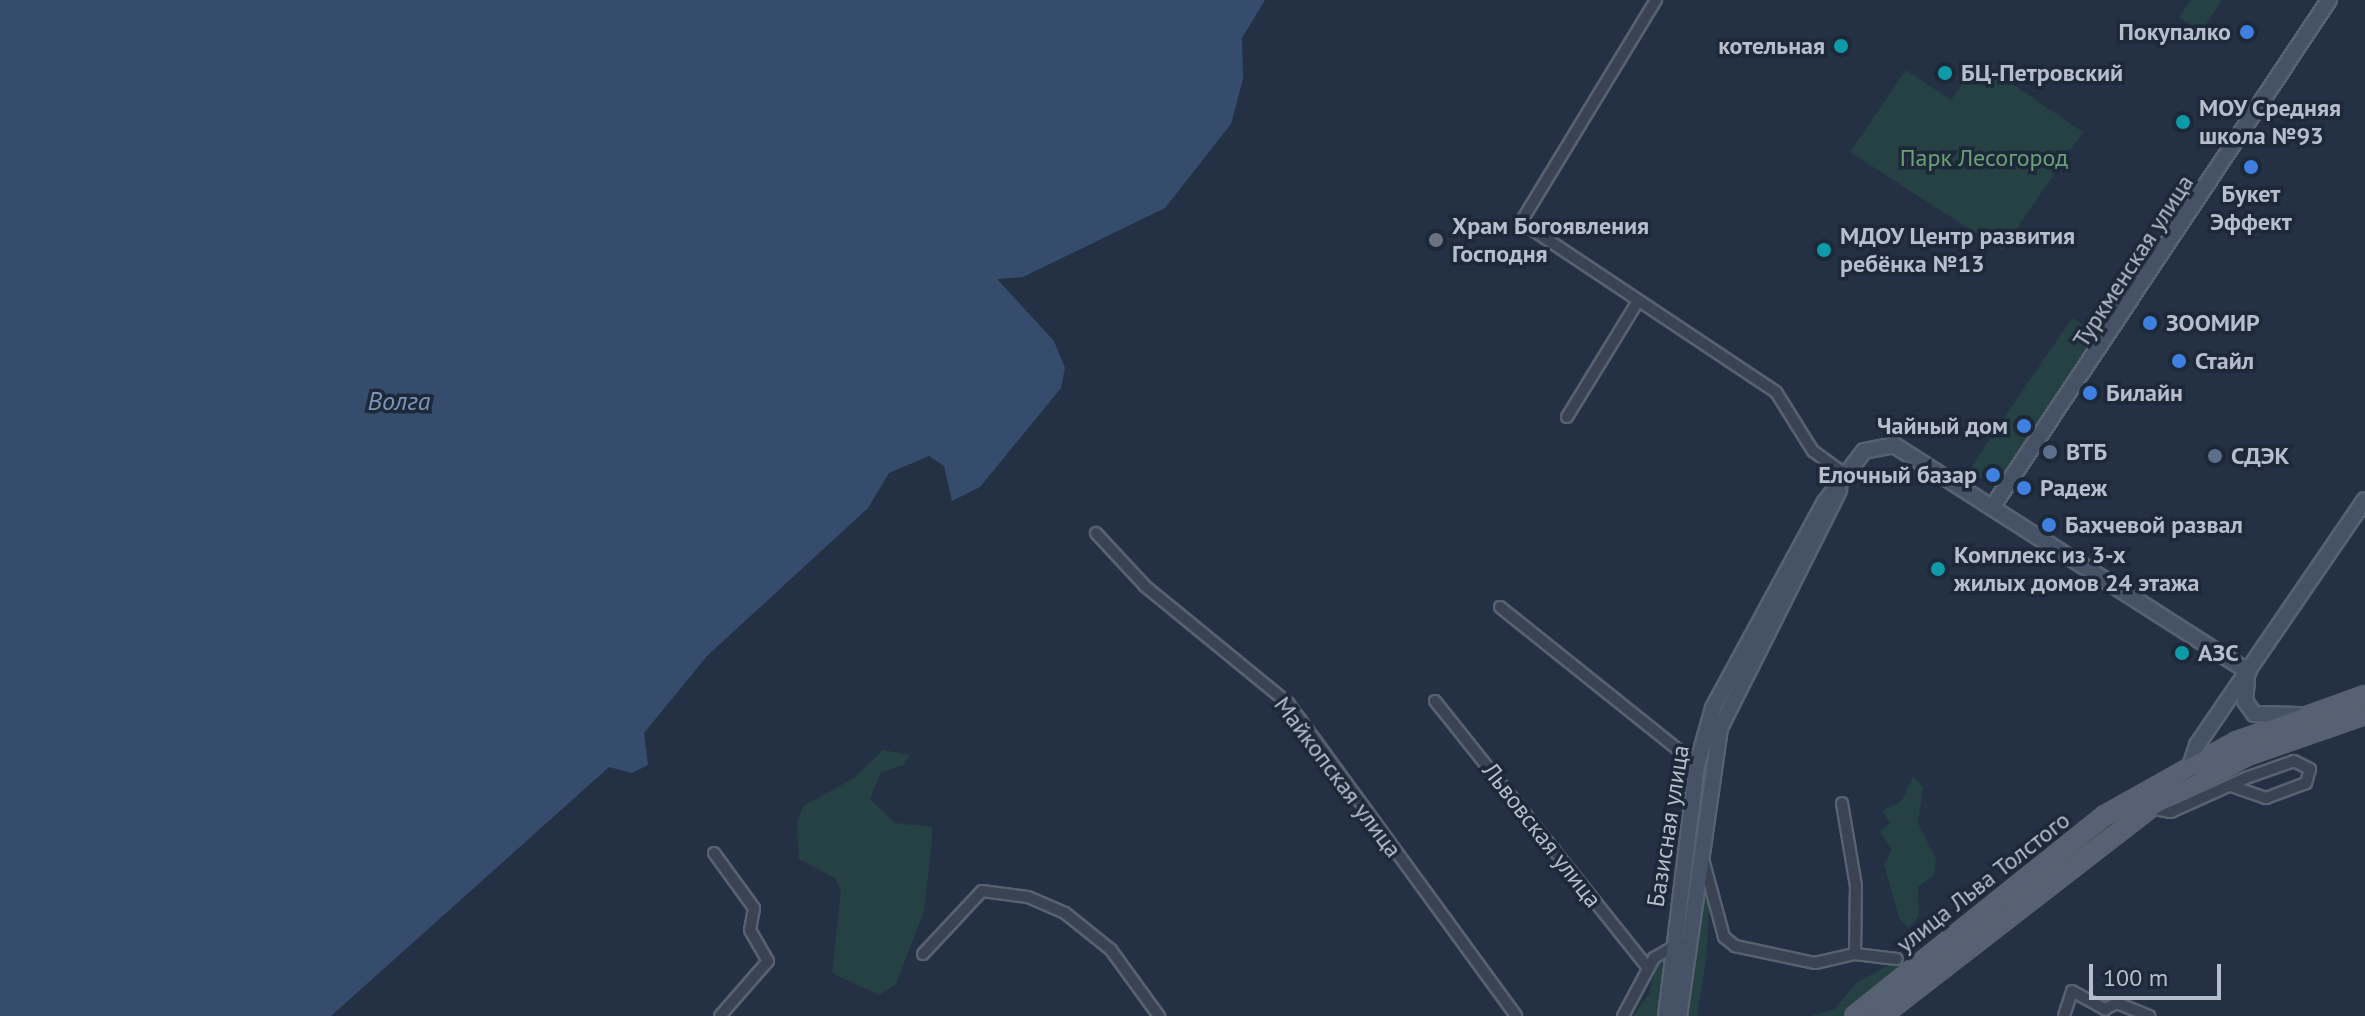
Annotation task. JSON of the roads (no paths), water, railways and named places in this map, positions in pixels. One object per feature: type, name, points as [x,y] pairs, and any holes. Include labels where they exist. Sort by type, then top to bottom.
[{"type":"main road","name":"улица Льва Толстого","points":[[1854,1016],[2146,790],[2187,765],[2302,714],[2365,695]]},
{"type":"main road","name":"улица Льва Толстого","points":[[1890,1014],[2116,831],[2150,808],[2191,784],[2365,715]]},
{"type":"street","points":[[1656,0],[1521,222],[1776,392],[1813,451],[1843,480]]},
{"type":"street","name":"Туркменская улица","points":[[1995,503],[2329,0]]},
{"type":"street","points":[[1567,417],[1638,301]]},
{"type":"street","name":"Базисная улица","points":[[1679,1016],[1678,943],[1697,765],[1730,673],[1843,480],[1864,451],[1881,445],[1894,445],[1995,503]]},
{"type":"street","name":"Базисная улица","points":[[1666,1016],[1720,728],[1843,480]]},
{"type":"street","points":[[2191,784],[2187,765],[2365,500]]},
{"type":"street","points":[[1995,503],[2249,672]]},
{"type":"street","name":"Майкопская улица","points":[[1096,533],[1145,586],[1288,703],[1516,1016]]},
{"type":"street","points":[[1500,607],[1697,765]]},
{"type":"street","points":[[2249,672],[2244,689],[2254,714],[2302,714]]},
{"type":"street","name":"Львовская улица","points":[[1435,701],[1648,968]]},
{"type":"street","points":[[2150,808],[2171,812],[2232,786],[2294,761],[2310,769],[2306,783],[2266,798],[2232,786]]},
{"type":"street","points":[[1842,803],[1856,886],[1855,954]]},
{"type":"street","points":[[1698,845],[1724,937],[1735,946],[1815,963],[1855,954],[1897,959]]},
{"type":"street","points":[[714,853],[754,908],[750,930],[768,961],[720,1016]]},
{"type":"street","points":[[923,954],[982,891],[1028,897],[1065,913],[1111,950],[1159,1016]]},
{"type":"street","points":[[1621,1015],[1648,968],[1678,943]]},
{"type":"street","points":[[2064,1016],[2072,991],[2104,1012],[2117,1003],[2150,1016]]},
{"type":"water","name":"Волга","points":[[0,0],[1265,0],[1242,38],[1243,79],[1231,124],[1165,208],[1023,277],[997,279],[1054,341],[1065,368],[1061,388],[980,487],[952,501],[944,466],[929,456],[889,473],[868,508],[707,656],[644,733],[648,765],[632,773],[609,767],[331,1016],[0,1016]]},
{"type":"place","name":"Покупалко","points":[[2247,32]]},
{"type":"place","name":"котельная","points":[[1841,46]]},
{"type":"place","name":"БЦ-Петровский","points":[[1945,73]]},
{"type":"place","name":"МОУ Средняя школа №93","points":[[2183,122]]},
{"type":"place","name":"Букет Эффект","points":[[2251,167]]},
{"type":"place","name":"Храм Богоявления Господня","points":[[1436,240]]},
{"type":"place","name":"МДОУ Центр развития ребёнка №13","points":[[1824,250]]},
{"type":"place","name":"ЗООМИР","points":[[2150,323]]},
{"type":"place","name":"Стайл","points":[[2179,361]]},
{"type":"place","name":"Билайн","points":[[2090,393]]},
{"type":"place","name":"Чайный дом","points":[[2024,426]]},
{"type":"place","name":"ВТБ","points":[[2050,452]]},
{"type":"place","name":"СДЭК","points":[[2215,456]]},
{"type":"place","name":"Елочный базар","points":[[1993,475]]},
{"type":"place","name":"Радеж","points":[[2024,488]]},
{"type":"place","name":"Бахчевой развал","points":[[2049,525]]},
{"type":"place","name":"Комплекс из 3-х жилых домов 24 этажа","points":[[1938,569]]},
{"type":"place","name":"АЗС","points":[[2182,653]]},
{"type":"park label","name":"Парк Лесогород","points":[[1984,158]]}]
